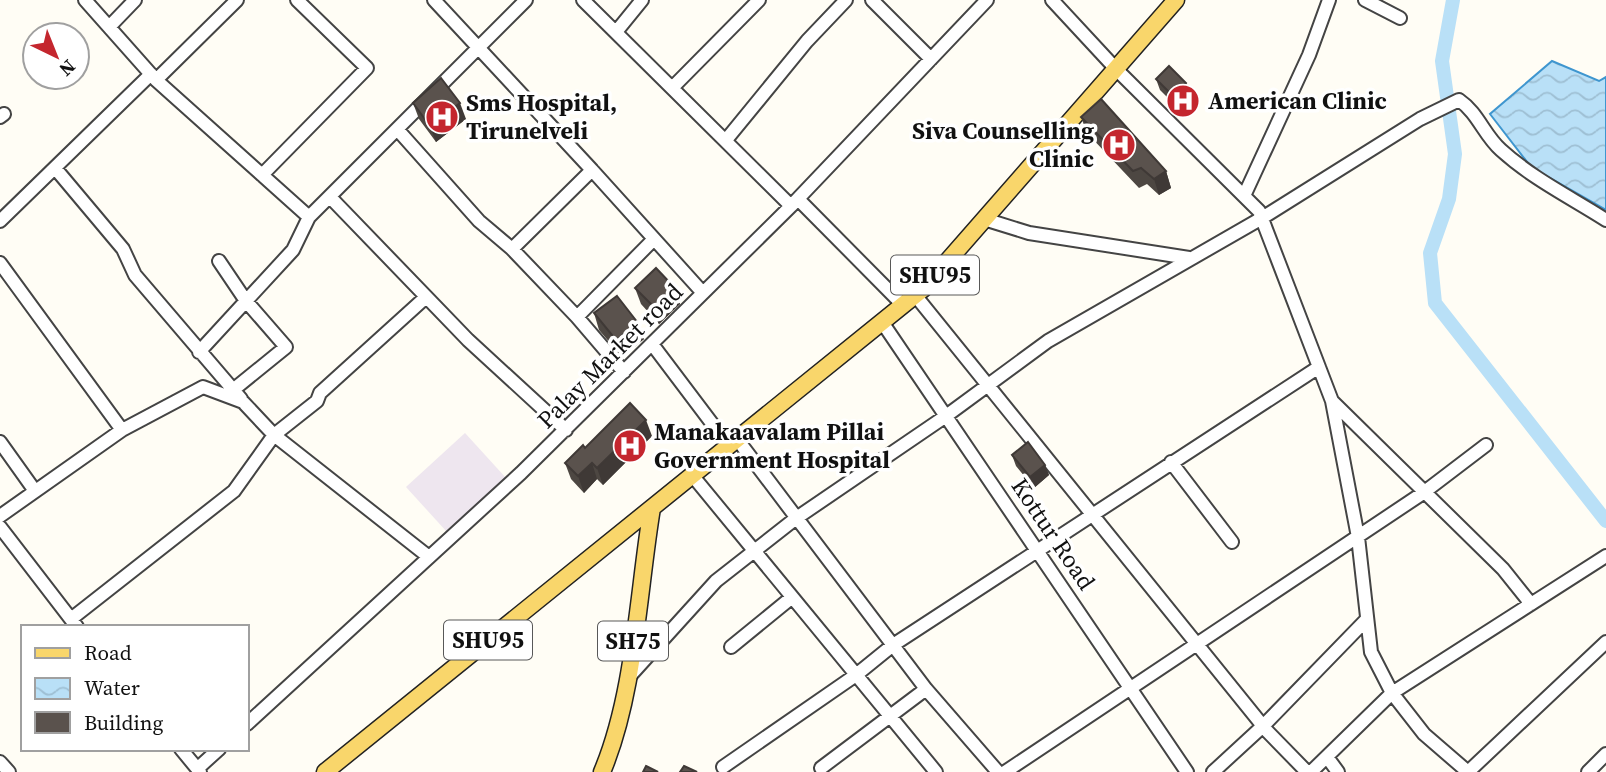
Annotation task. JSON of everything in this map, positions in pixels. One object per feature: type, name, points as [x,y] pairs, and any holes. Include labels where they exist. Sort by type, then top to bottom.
[{"type":"main road","name":"SHU95","points":[[332,770],[909,300],[984,219],[1176,0]]},
{"type":"main road","name":"SH75","points":[[602,772],[615,741],[628,678],[652,508]]},
{"type":"street","points":[[85,0],[154,77],[309,217]]},
{"type":"street","points":[[109,27],[135,0]]},
{"type":"street","points":[[0,221],[237,0]]},
{"type":"street","points":[[262,175],[366,68],[297,0]]},
{"type":"street","points":[[433,0],[480,46],[703,293]]},
{"type":"street","points":[[199,352],[293,250],[309,217],[526,0]]},
{"type":"street","points":[[583,0],[795,203],[909,300],[990,384],[1264,726],[1309,772],[1392,693],[1606,556]]},
{"type":"street","points":[[616,32],[642,0]]},
{"type":"street","points":[[673,86],[759,0]]},
{"type":"street","points":[[726,139],[807,41],[846,0]]},
{"type":"street","points":[[872,0],[931,59]]},
{"type":"street","name":"Palay Market road","points":[[248,723],[566,429],[795,203],[987,0]]},
{"type":"street","points":[[1052,0],[1115,69],[1259,211],[1332,401],[1358,537],[1371,652],[1392,693],[1424,734],[1468,772],[1606,642]]},
{"type":"street","points":[[1244,196],[1310,55],[1329,0]]},
{"type":"street","points":[[1366,0],[1400,18]]},
{"type":"street","points":[[628,678],[716,581],[795,519],[946,416],[1048,341],[1262,218],[1420,119],[1459,100],[1472,110],[1498,148],[1530,174],[1606,220]]},
{"type":"street","points":[[397,129],[479,221],[512,249],[578,317],[624,372]]},
{"type":"street","points":[[55,168],[123,249],[135,275],[199,352],[274,435],[429,557]]},
{"type":"street","points":[[512,249],[592,170]]},
{"type":"street","points":[[330,197],[468,340],[566,429]]},
{"type":"street","points":[[984,219],[1030,233],[1189,258]]},
{"type":"street","points":[[578,317],[653,240]]},
{"type":"street","points":[[219,261],[246,301],[286,347],[233,390]]},
{"type":"street","points":[[0,263],[122,430]]},
{"type":"street","points":[[0,527],[74,623],[234,491],[274,435],[317,401],[320,393],[426,297]]},
{"type":"street","name":"Kottur Road","points":[[882,322],[1132,687],[1187,772]]},
{"type":"street","points":[[652,344],[795,519],[926,689],[999,772]]},
{"type":"street","points":[[723,767],[856,675],[893,645],[1037,548],[1319,367]]},
{"type":"street","points":[[0,516],[122,430],[203,387],[243,402]]},
{"type":"street","points":[[1332,401],[1503,569],[1531,604]]},
{"type":"street","points":[[0,442],[36,491]]},
{"type":"street","points":[[1005,772],[1423,493],[1486,445]]},
{"type":"street","points":[[1171,462],[1231,542]]},
{"type":"street","points":[[692,475],[936,772]]},
{"type":"street","points":[[731,647],[791,598]]},
{"type":"street","points":[[1213,772],[1264,726],[1367,619]]},
{"type":"street","points":[[821,768],[926,689]]},
{"type":"street","points":[[183,751],[199,770],[217,751]]},
{"type":"street","points":[[1588,772],[1606,754]]},
{"type":"street","points":[[1327,757],[1338,772]]},
{"type":"street","points":[[0,762],[9,772]]},
{"type":"shaded area","points":[[465,433],[506,478],[447,532],[406,487]]},
{"type":"water","points":[[1552,61],[1599,81],[1606,77],[1606,210],[1531,167],[1490,114]]},
{"type":"building","points":[[1169,66],[1186,83],[1183,87],[1192,96],[1182,105],[1156,79]]},
{"type":"building","points":[[441,78],[460,103],[430,126],[413,103]]},
{"type":"building","points":[[1101,99],[1166,171],[1154,179],[1141,168],[1133,171],[1081,117]]},
{"type":"building","points":[[656,268],[674,287],[654,307],[635,288]]},
{"type":"building","points":[[617,296],[638,323],[616,340],[594,313]]},
{"type":"building","points":[[630,403],[646,420],[597,468],[592,463],[578,476],[565,463],[583,445],[585,448]]},
{"type":"building","points":[[1028,442],[1045,465],[1030,477],[1012,455]]},
{"type":"building","points":[[646,766],[658,772],[643,772]]},
{"type":"building","points":[[684,766],[697,772],[680,772]]},
{"type":"waterway","points":[[1453,0],[1442,61],[1455,154],[1449,199],[1430,253],[1435,303],[1606,521]]},
{"type":"place","name":"American Clinic","points":[[1183,101]]},
{"type":"place","name":"Sms Hospital, Tirunelveli","points":[[442,117]]},
{"type":"place","name":"Siva Counselling Clinic","points":[[1119,145]]},
{"type":"place","name":"Manakaavalam Pillai Government Hospital","points":[[630,446]]}]
